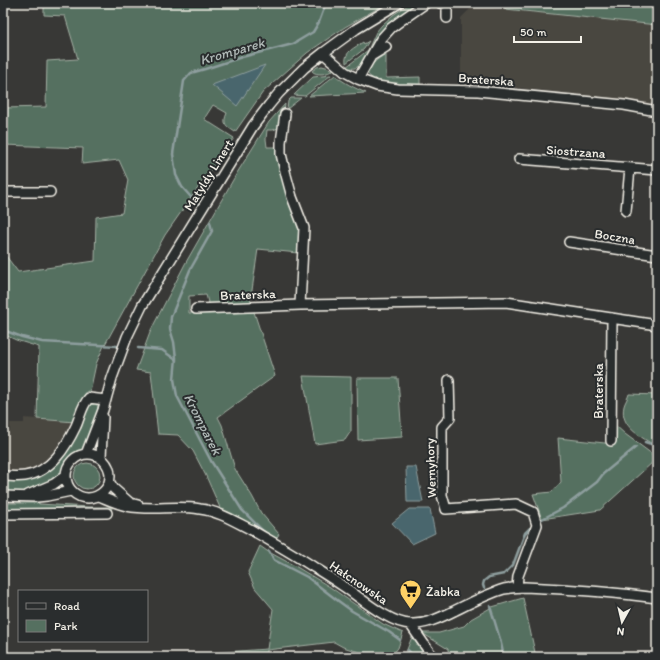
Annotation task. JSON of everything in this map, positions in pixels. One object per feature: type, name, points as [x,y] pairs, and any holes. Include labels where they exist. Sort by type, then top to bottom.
[{"type":"street","name":"Matyldy Linert","points":[[86,454],[103,410],[112,378],[127,337],[142,306],[254,126],[280,93],[304,68],[356,30],[399,3]]},
{"type":"street","points":[[358,79],[381,39],[391,28],[426,3]]},
{"type":"street","points":[[440,3],[447,5],[447,18]]},
{"type":"street","points":[[372,56],[386,47]]},
{"type":"street","name":"Braterska","points":[[323,53],[345,72],[358,79],[377,86],[398,89],[478,91],[616,105],[657,111]]},
{"type":"street","points":[[285,114],[281,154],[290,190],[304,228],[300,305]]},
{"type":"street","name":"Siostrzana","points":[[520,159],[657,170]]},
{"type":"street","points":[[626,211],[630,168]]},
{"type":"street","points":[[3,192],[50,192]]},
{"type":"street","name":"Boczna","points":[[569,242],[657,255]]},
{"type":"street","name":"Braterska","points":[[196,309],[300,305],[506,302],[657,325]]},
{"type":"street","name":"Braterska","points":[[611,441],[612,318]]},
{"type":"street","name":"Wernyhory","points":[[449,380],[450,418],[442,427],[442,494],[446,509],[516,504],[533,512],[537,525],[518,576],[517,587]]},
{"type":"street","points":[[3,476],[26,476],[36,473],[44,468],[52,462],[68,441],[86,401],[89,398],[106,400]]},
{"type":"street","name":"Matyldy Linert","points":[[101,457],[103,410]]},
{"type":"street","points":[[94,454],[101,457],[110,469],[110,483],[106,491],[94,498],[82,498],[76,495],[71,491],[68,485],[66,475],[70,463],[74,458],[80,455],[94,454]]},
{"type":"street","points":[[26,496],[54,484],[66,475]]},
{"type":"street","name":"Hałcnowska","points":[[110,483],[114,489],[130,503],[148,508]]},
{"type":"street","points":[[3,496],[37,497],[71,491]]},
{"type":"street","name":"Hałcnowska","points":[[99,496],[129,507],[200,509],[224,515],[306,562],[343,585],[387,616],[403,623],[410,624],[436,619],[497,591],[517,587],[590,591],[657,598]]},
{"type":"street","points":[[3,514],[107,513]]},
{"type":"street","points":[[410,624],[432,657]]},
{"type":"shaded area","points":[[473,6],[657,25],[657,105],[501,86],[462,83],[461,18]]},
{"type":"shaded area","points":[[24,418],[75,422],[57,454],[35,471],[3,474],[3,431],[10,431],[10,423],[24,423]]},
{"type":"green space","points":[[44,3],[387,3],[345,27],[307,53],[263,92],[235,132],[229,128],[225,122],[227,113],[213,105],[204,119],[234,138],[165,235],[103,348],[96,364],[90,392],[87,391],[84,396],[75,422],[37,419],[39,347],[16,340],[3,334],[3,252],[18,272],[95,261],[96,217],[122,213],[128,180],[119,160],[82,164],[83,148],[3,145],[3,108],[46,107],[47,61],[78,59],[65,16],[44,15]]},
{"type":"green space","points":[[411,3],[420,3],[393,21],[380,33],[366,58],[360,65],[353,68],[346,67],[368,50],[376,32],[382,25],[393,15]]},
{"type":"green space","points":[[505,3],[657,3],[657,25],[505,9]]},
{"type":"green space","points":[[369,41],[364,49],[346,63],[348,53],[351,50],[363,42],[364,44]]},
{"type":"green space","points":[[386,54],[386,78],[420,77],[420,85],[391,84],[371,77],[367,73],[370,67]]},
{"type":"green space","points":[[322,66],[333,70],[322,74],[316,74],[312,71],[317,67]]},
{"type":"green space","points":[[331,75],[305,96],[294,95],[313,77]]},
{"type":"green space","points":[[335,75],[346,83],[366,93],[309,96]]},
{"type":"green space","points":[[291,98],[301,98],[287,109],[288,101]]},
{"type":"green space","points":[[285,104],[284,113],[278,128],[267,130],[266,139],[267,147],[275,147],[279,152],[281,172],[286,194],[299,230],[298,253],[258,249],[250,304],[210,305],[206,295],[189,296],[189,313],[254,312],[275,376],[218,417],[222,425],[235,469],[261,513],[279,534],[276,539],[221,510],[193,451],[178,435],[158,434],[151,372],[136,370],[151,330],[185,264],[237,173],[269,122]]},
{"type":"green space","points":[[303,376],[351,377],[351,431],[345,440],[315,444]]},
{"type":"green space","points":[[357,378],[398,378],[402,437],[358,440]]},
{"type":"green space","points":[[629,394],[657,395],[657,447],[628,426],[623,413]]},
{"type":"green space","points":[[95,402],[98,410],[83,450],[71,457],[61,474],[55,480],[29,491],[3,493],[3,479],[46,470],[88,403]]},
{"type":"green space","points":[[615,425],[652,454],[653,462],[600,510],[542,519],[533,494],[552,492],[561,482],[558,438],[614,444]]},
{"type":"green space","points":[[87,463],[96,467],[100,476],[96,485],[87,489],[78,485],[74,476],[78,467]]},
{"type":"green space","points":[[3,503],[39,503],[112,508],[111,511],[3,511]]},
{"type":"green space","points":[[260,546],[330,587],[383,624],[403,633],[398,648],[392,655],[362,653],[343,647],[334,642],[267,650],[267,657],[211,657],[211,653],[267,649],[273,609],[255,588],[248,572]]},
{"type":"green space","points":[[523,598],[536,657],[449,657],[448,649],[422,633],[439,633],[464,626],[471,619],[492,607]]},
{"type":"green space","points":[[412,637],[426,657],[404,657]]},
{"type":"water","points":[[265,65],[237,106],[212,85]]},
{"type":"water","points":[[406,467],[416,467],[423,502],[407,502]]},
{"type":"water","points":[[409,509],[430,509],[435,533],[412,544],[392,523]]},
{"type":"waterway","name":"Kromparek","points":[[197,204],[182,187],[176,175],[173,154],[184,81],[191,73],[242,57],[293,44],[313,32],[319,22],[326,3]]},
{"type":"waterway","name":"Kromparek","points":[[210,222],[212,231],[190,270],[171,317],[170,329],[174,342],[176,358],[174,379],[177,396],[211,461],[242,510],[264,532]]},
{"type":"waterway","points":[[3,330],[42,342],[117,346]]},
{"type":"waterway","points":[[138,348],[162,350],[176,360]]},
{"type":"waterway","points":[[645,442],[657,446]]},
{"type":"waterway","points":[[542,519],[563,508],[597,482],[603,474],[636,447]]},
{"type":"waterway","points":[[484,588],[484,581],[489,577],[504,574],[513,565],[525,533],[530,528]]},
{"type":"waterway","name":"Kromparek","points":[[269,551],[274,560],[307,577],[352,611],[400,640]]},
{"type":"waterway","points":[[490,606],[504,657]]},
{"type":"waterway","name":"Kromparek","points":[[408,650],[414,657]]},
{"type":"place","name":"Żabka","points":[[410,610]]}]
